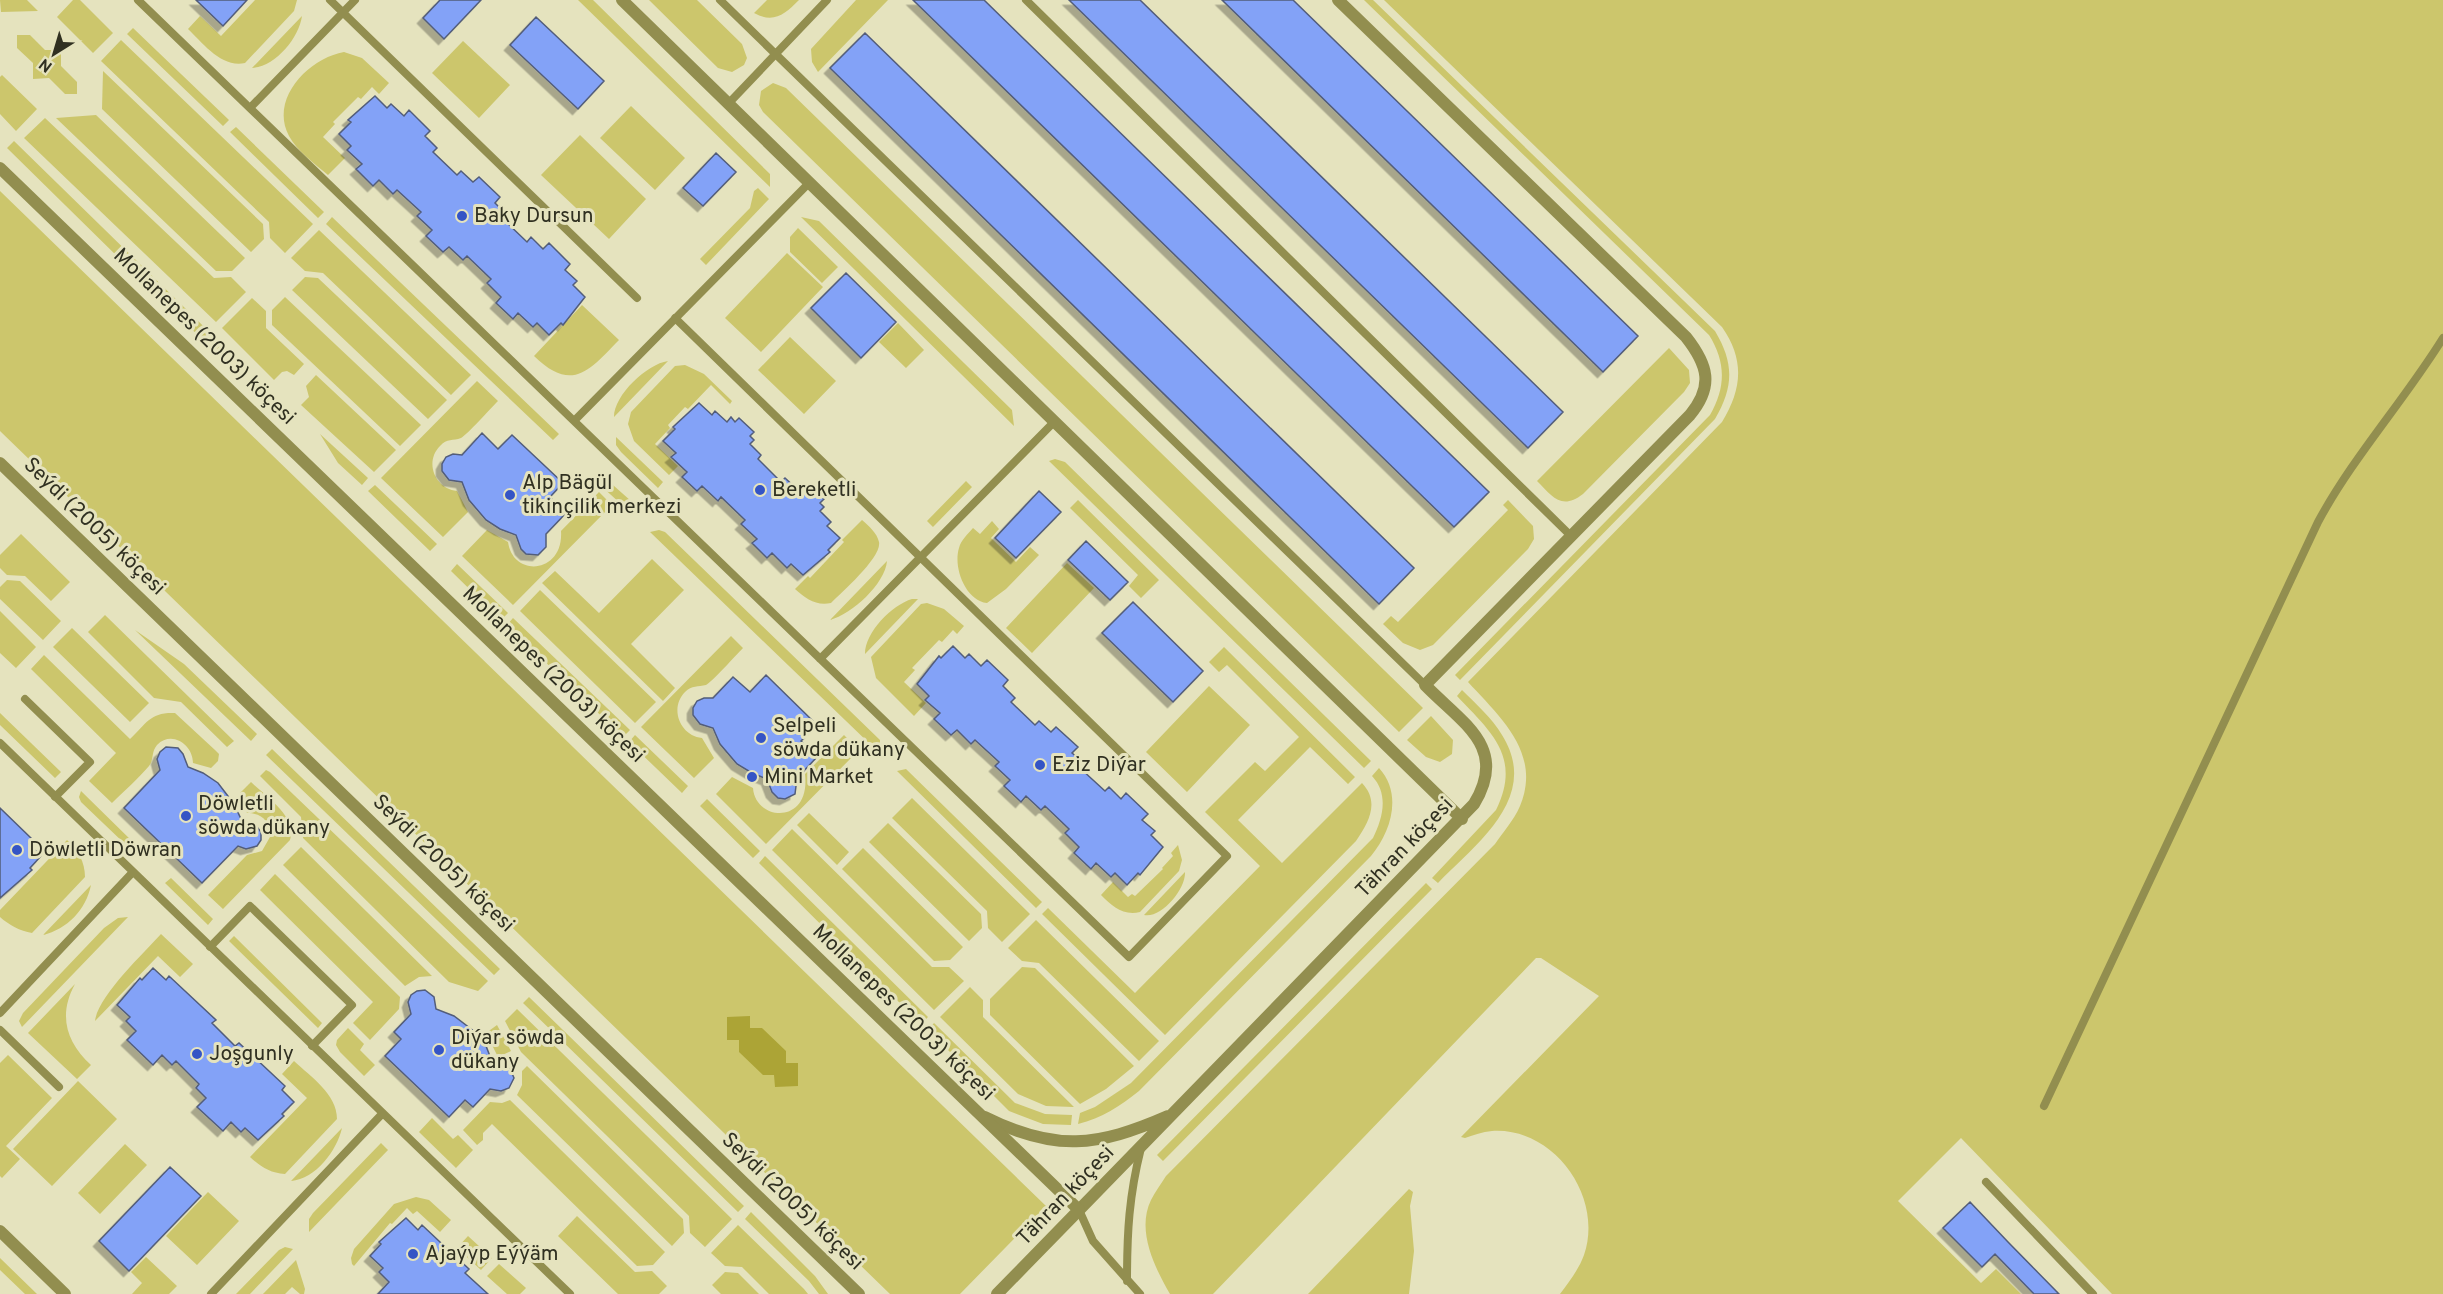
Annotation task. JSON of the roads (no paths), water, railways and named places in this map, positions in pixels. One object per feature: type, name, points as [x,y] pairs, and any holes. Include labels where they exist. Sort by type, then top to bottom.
[{"type":"street","points":[[622,0],[1462,819]]},
{"type":"street","points":[[1338,0],[1686,337],[1697,351],[1706,376],[1702,398],[1690,415],[1425,685]]},
{"type":"street","name":"Mollanepes (2003) köçesi","points":[[0,168],[1079,1210]]},
{"type":"street","name":"Seýdi (2005) köçesi","points":[[0,463],[856,1292]]},
{"type":"street","name":"Tähran köçesi","points":[[997,1294],[1462,819],[1480,794],[1488,772],[1488,760],[1484,748],[1475,734],[1425,685]]},
{"type":"street","points":[[981,1115],[1011,1130],[1044,1140],[1084,1142],[1142,1127],[1175,1113]]},
{"type":"street","points":[[0,1231],[64,1294]]},
{"type":"lane","points":[[138,0],[1129,957],[1227,856],[675,318]]},
{"type":"lane","points":[[330,0],[637,298]]},
{"type":"lane","points":[[250,108],[355,0]]},
{"type":"lane","points":[[720,0],[1425,685]]},
{"type":"lane","points":[[728,104],[826,0]]},
{"type":"lane","points":[[1026,0],[1571,536]]},
{"type":"lane","points":[[574,421],[809,183]]},
{"type":"lane","points":[[2044,1106],[2318,522],[2340,484],[2416,381],[2443,338]]},
{"type":"lane","points":[[820,659],[1054,422]]},
{"type":"lane","points":[[25,699],[90,762],[55,797]]},
{"type":"lane","points":[[0,743],[570,1294]]},
{"type":"lane","points":[[0,1013],[132,873]]},
{"type":"lane","points":[[210,948],[250,906],[352,1005],[312,1046]]},
{"type":"lane","points":[[0,1030],[59,1087]]},
{"type":"lane","points":[[211,1294],[382,1114]]},
{"type":"lane","points":[[1127,1281],[1128,1211],[1131,1188],[1142,1146]]},
{"type":"lane","points":[[1986,1182],[2093,1294]]},
{"type":"lane","points":[[1079,1210],[1093,1241],[1140,1294]]},
{"type":"place","name":"Baky Dursun","points":[[462,216]]},
{"type":"place","name":"Bereketli","points":[[760,490]]},
{"type":"place","name":"Alp Bägül tikinçilik merkezi","points":[[510,495]]},
{"type":"place","name":"Selpeli söwda dükany","points":[[761,738]]},
{"type":"place","name":"Eziz Diýar","points":[[1040,765]]},
{"type":"place","name":"Mini Market","points":[[752,777]]},
{"type":"place","name":"Döwletli söwda dükany","points":[[186,816]]},
{"type":"place","name":"Döwletli Döwran","points":[[17,850]]},
{"type":"place","name":"Diýar söwda dükany","points":[[439,1050]]},
{"type":"place","name":"Joşgunly","points":[[197,1054]]},
{"type":"place","name":"Ajaýyp Eýýäm","points":[[413,1254]]}]
